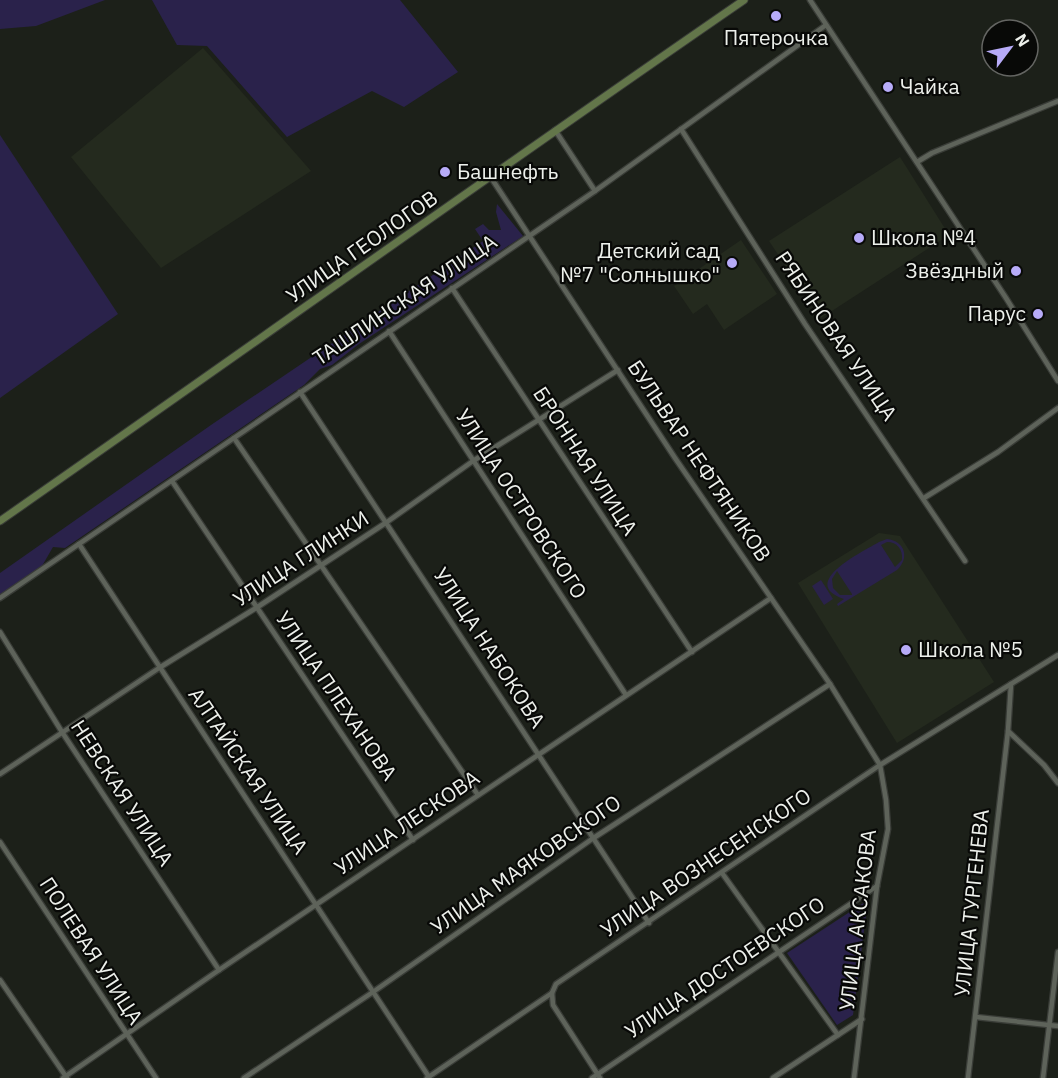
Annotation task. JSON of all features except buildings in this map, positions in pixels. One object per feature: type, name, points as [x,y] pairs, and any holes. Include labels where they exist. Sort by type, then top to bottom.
[{"type":"main road","name":"УЛИЦА ГЕОЛОГОВ","points":[[0,521],[555,130],[744,0]]},
{"type":"street","points":[[810,0],[1058,381]]},
{"type":"street","name":"ТАШЛИНСКАЯ УЛИЦА","points":[[0,598],[595,191],[826,26]]},
{"type":"street","points":[[916,162],[932,153],[1058,101]]},
{"type":"street","name":"РЯБИНОВАЯ УЛИЦА","points":[[681,129],[805,324],[965,561]]},
{"type":"street","points":[[555,130],[595,191]]},
{"type":"street","name":"БУЛЬВАР НЕФТЯНИКОВ","points":[[490,176],[675,458],[830,684],[880,765]]},
{"type":"street","name":"БРОННАЯ УЛИЦА","points":[[452,288],[692,652]]},
{"type":"street","name":"УЛИЦА ОСТРОВСКОГО","points":[[389,331],[626,695]]},
{"type":"street","name":"УЛИЦА ГЛИНКИ","points":[[0,774],[159,668],[387,522],[473,461],[618,370]]},
{"type":"street","name":"УЛИЦА НАБОКОВА","points":[[300,392],[592,838],[650,922]]},
{"type":"street","points":[[924,498],[998,452],[1058,408]]},
{"type":"street","points":[[234,438],[478,795]]},
{"type":"street","name":"УЛИЦА ПЛЕХАНОВА","points":[[172,481],[413,840]]},
{"type":"street","name":"АЛТАЙСКАЯ УЛИЦА","points":[[80,544],[428,1077]]},
{"type":"street","name":"УЛИЦА ЛЕСКОВА","points":[[65,1078],[219,970],[771,598]]},
{"type":"street","name":"НЕВСКАЯ УЛИЦА","points":[[0,632],[219,970]]},
{"type":"street","name":"УЛИЦА ВОЗНЕСЕНСКОГО","points":[[428,1077],[552,993],[556,984],[880,765],[1058,655]]},
{"type":"street","name":"УЛИЦА МАЯКОВСКОГО","points":[[244,1078],[373,992],[592,838],[830,684]]},
{"type":"street","name":"УЛИЦА ТУРГЕНЕВА","points":[[968,1078],[1008,731],[1011,684]]},
{"type":"street","points":[[1008,731],[1044,765],[1058,783]]},
{"type":"street","name":"УЛИЦА АКСАКОВА","points":[[854,1078],[877,886],[888,829],[880,765]]},
{"type":"street","name":"ПОЛЕВАЯ УЛИЦА","points":[[0,842],[156,1078]]},
{"type":"street","points":[[722,873],[838,1035]]},
{"type":"street","name":"УЛИЦА ДОСТОЕВСКОГО","points":[[592,1078],[599,1076],[777,951],[877,886]]},
{"type":"street","points":[[1043,1078],[1058,952]]},
{"type":"street","points":[[0,980],[65,1078]]},
{"type":"street","points":[[552,993],[553,1005],[599,1076]]},
{"type":"street","points":[[976,1017],[1058,1026]]},
{"type":"street","points":[[773,1078],[862,1019]]},
{"type":"shaded area","points":[[0,0],[105,0],[36,26],[0,29]]},
{"type":"shaded area","points":[[152,0],[400,0],[458,72],[404,107],[372,91],[287,137],[207,46],[177,45]]},
{"type":"shaded area","points":[[203,48],[311,171],[161,268],[71,157]]},
{"type":"shaded area","points":[[0,135],[118,314],[0,398]]},
{"type":"shaded area","name":"Школа №4","points":[[900,157],[949,235],[821,318],[769,241]]},
{"type":"shaded area","points":[[497,204],[523,236],[359,344],[332,365],[320,369],[304,385],[65,548],[53,547],[42,566],[0,595],[0,573],[211,425],[483,241],[475,229],[483,224],[489,230],[501,230],[496,212]]},
{"type":"shaded area","name":"Детский сад №7 \"Солнышко\"","points":[[741,240],[777,294],[724,330],[707,304],[693,314],[674,286]]},
{"type":"shaded area","name":"Школа №5","points":[[879,533],[900,536],[994,682],[897,743],[798,583]]},
{"type":"shaded area","points":[[887,539],[893,540],[902,547],[904,555],[901,565],[897,570],[838,606],[837,604],[844,599],[831,592],[828,585],[830,576],[849,560]],"holes":[[[891,542],[900,549],[902,560],[895,567],[881,545]],[[837,571],[852,594],[852,595],[840,595],[833,588],[832,579]]]},
{"type":"shaded area","points":[[821,580],[833,599],[824,605],[812,586]]},
{"type":"shaded area","points":[[868,900],[853,1015],[837,1025],[787,953]]},
{"type":"place","name":"Пятерочка","points":[[776,16]]},
{"type":"place","name":"Чайка","points":[[888,87]]},
{"type":"place","name":"Башнефть","points":[[445,172]]},
{"type":"place","name":"Школа №4","points":[[859,238]]},
{"type":"place","name":"Детский сад №7 \"Солнышко\"","points":[[732,263]]},
{"type":"place","name":"Звёздный","points":[[1016,271]]},
{"type":"place","name":"Парус","points":[[1038,314]]},
{"type":"place","name":"Школа №5","points":[[906,650]]}]
